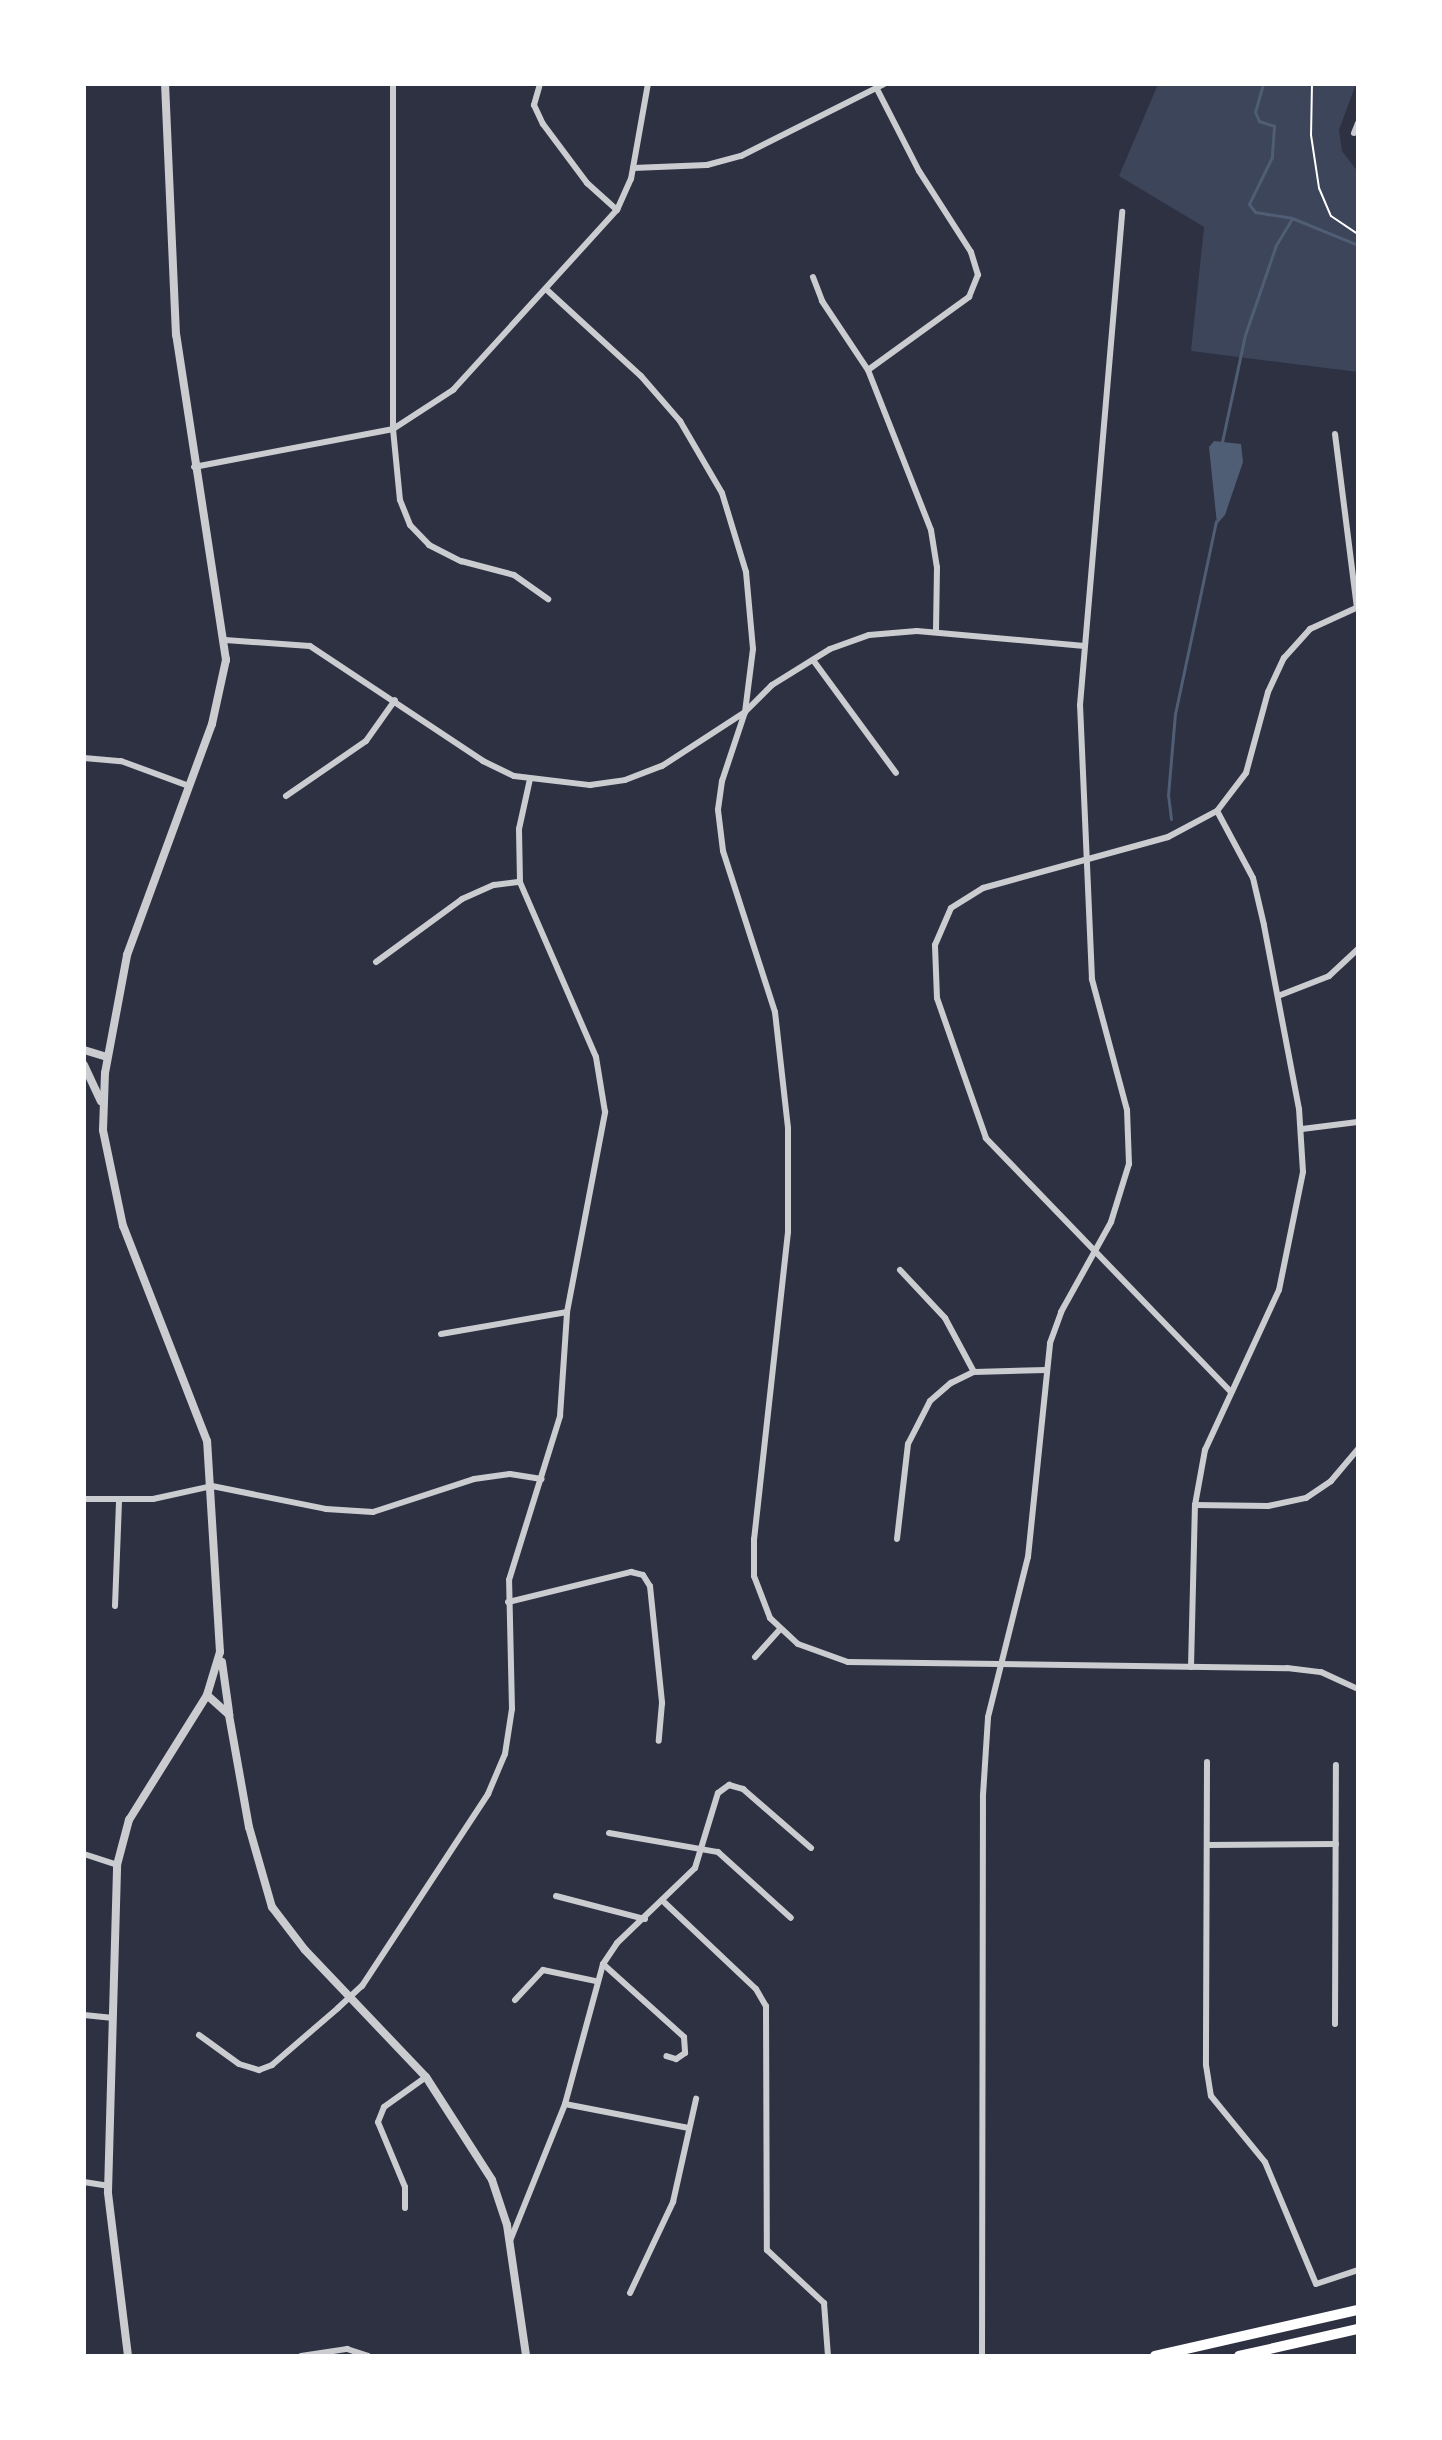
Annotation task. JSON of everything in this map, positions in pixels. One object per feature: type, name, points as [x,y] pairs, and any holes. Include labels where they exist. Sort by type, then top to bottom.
[{"type":"main road","points":[[1155,2356],[1358,2310]]},
{"type":"main road","points":[[1239,2356],[1358,2329]]},
{"type":"street","points":[[165,84],[169,249],[194,467],[225,640],[222,691],[135,927],[107,1057],[103,1104],[106,1158],[118,1212],[200,1414],[212,1486],[220,1652],[249,1827],[272,1907],[305,1950],[426,2077],[492,2180],[510,2241],[526,2356]]},
{"type":"street","points":[[393,84],[393,429],[400,500],[418,536],[440,553],[514,575],[548,599]]},
{"type":"street","points":[[540,84],[534,105],[543,124],[587,183],[617,210]]},
{"type":"street","points":[[194,467],[393,429],[453,390],[617,210],[633,168],[648,84]]},
{"type":"street","points":[[633,168],[707,165],[741,156],[880,86],[919,171],[971,252],[978,275],[969,297],[868,370]]},
{"type":"street","points":[[1354,133],[1358,123]]},
{"type":"street","points":[[982,2356],[983,1795],[988,1717],[1028,1557],[1046,1370],[1061,1312],[1123,1196],[1131,1143],[1092,979],[1080,705],[1122,212]]},
{"type":"street","points":[[813,277],[822,301],[868,370],[931,530],[937,567],[936,632]]},
{"type":"street","points":[[547,290],[664,400],[722,493],[738,540],[751,610],[753,649],[745,712],[722,781],[719,832],[775,1012],[788,1128],[788,1232],[753,1560],[764,1606],[779,1630],[832,1660],[1302,1669],[1358,1689]]},
{"type":"street","points":[[1231,1392],[1093,1255],[986,1138],[937,998],[933,961],[939,930],[951,908],[965,898],[983,888],[1168,837],[1217,811],[1246,773],[1268,692],[1284,658],[1310,629],[1357,607],[1335,434]]},
{"type":"street","points":[[225,640],[310,646],[483,761],[530,779],[590,785],[625,780],[662,766],[745,712],[763,692],[813,660],[869,635],[936,632],[1084,646]]},
{"type":"street","points":[[813,660],[896,773]]},
{"type":"street","points":[[286,796],[366,741],[395,700]]},
{"type":"street","points":[[84,758],[121,761],[189,786]]},
{"type":"street","points":[[199,2035],[239,2064],[267,2068],[351,1996],[488,1794],[505,1754],[512,1709],[509,1580],[560,1416],[567,1312],[604,1134],[604,1090],[596,1057],[520,882],[519,829],[530,779]]},
{"type":"street","points":[[1191,1667],[1195,1505],[1205,1450],[1289,1258],[1301,1193],[1302,1129],[1253,878],[1217,811]]},
{"type":"street","points":[[376,962],[462,899],[494,885],[520,882]]},
{"type":"street","points":[[1278,996],[1329,976],[1358,949]]},
{"type":"street","points":[[84,1050],[107,1057]]},
{"type":"street","points":[[84,1065],[103,1104]]},
{"type":"street","points":[[1302,1129],[1358,1122]]},
{"type":"street","points":[[900,1270],[945,1318],[974,1372]]},
{"type":"street","points":[[441,1334],[567,1312]]},
{"type":"street","points":[[897,1539],[903,1465],[915,1425],[939,1392],[974,1372],[1046,1370]]},
{"type":"street","points":[[1195,1505],[1239,1508],[1297,1501],[1331,1481],[1358,1449]]},
{"type":"street","points":[[84,1499],[119,1501],[212,1486],[326,1509],[373,1512],[474,1479],[510,1474],[542,1479]]},
{"type":"street","points":[[115,1606],[119,1501]]},
{"type":"street","points":[[508,1602],[631,1572],[643,1575],[650,1586],[662,1703],[659,1741]]},
{"type":"street","points":[[755,1657],[779,1630]]},
{"type":"street","points":[[128,2356],[108,2186],[117,1865],[135,1810],[207,1695],[220,1652]]},
{"type":"street","points":[[207,1695],[223,1706],[230,1720]]},
{"type":"street","points":[[1207,1762],[1208,2086],[1216,2109],[1265,2162],[1316,2284],[1358,2270]]},
{"type":"street","points":[[1335,2024],[1336,1765]]},
{"type":"street","points":[[510,2241],[565,2104],[595,1981],[603,1964],[645,1919],[665,1903],[695,1868],[705,1848],[713,1802],[729,1785],[743,1789],[811,1848]]},
{"type":"street","points":[[609,1833],[687,1850],[705,1848],[727,1858],[791,1918]]},
{"type":"street","points":[[1208,1845],[1336,1844]]},
{"type":"street","points":[[84,1854],[117,1865]]},
{"type":"street","points":[[556,1896],[645,1919]]},
{"type":"street","points":[[665,1903],[756,1989],[766,2006],[767,2250],[824,2303],[828,2356]]},
{"type":"street","points":[[603,1964],[684,2037],[685,2053],[676,2059],[666,2056]]},
{"type":"street","points":[[515,2000],[543,1970],[595,1981]]},
{"type":"street","points":[[84,2015],[111,2018]]},
{"type":"street","points":[[405,2208],[405,2187],[378,2122],[384,2107],[426,2077]]},
{"type":"street","points":[[630,2293],[666,2221],[696,2099]]},
{"type":"street","points":[[565,2104],[689,2128]]},
{"type":"street","points":[[84,2182],[108,2186]]},
{"type":"street","points":[[301,2356],[347,2349],[368,2356]]},
{"type":"path","points":[[1312,84],[1311,135],[1319,188],[1331,216],[1358,234]]},
{"type":"shaded area","points":[[1158,84],[1356,84],[1339,130],[1342,151],[1358,172],[1358,372],[1191,351],[1204,227],[1119,176]]},
{"type":"shaded area","points":[[1214,441],[1241,444],[1243,462],[1225,515],[1217,524],[1209,447]]},
{"type":"waterway","points":[[1263,84],[1255,112],[1259,121],[1274,126],[1272,157],[1249,204],[1255,212],[1292,218],[1358,245]]},
{"type":"waterway","points":[[1222,442],[1245,335],[1276,245],[1292,218]]},
{"type":"waterway","points":[[1171,819],[1168,795],[1175,714],[1216,521]]}]
